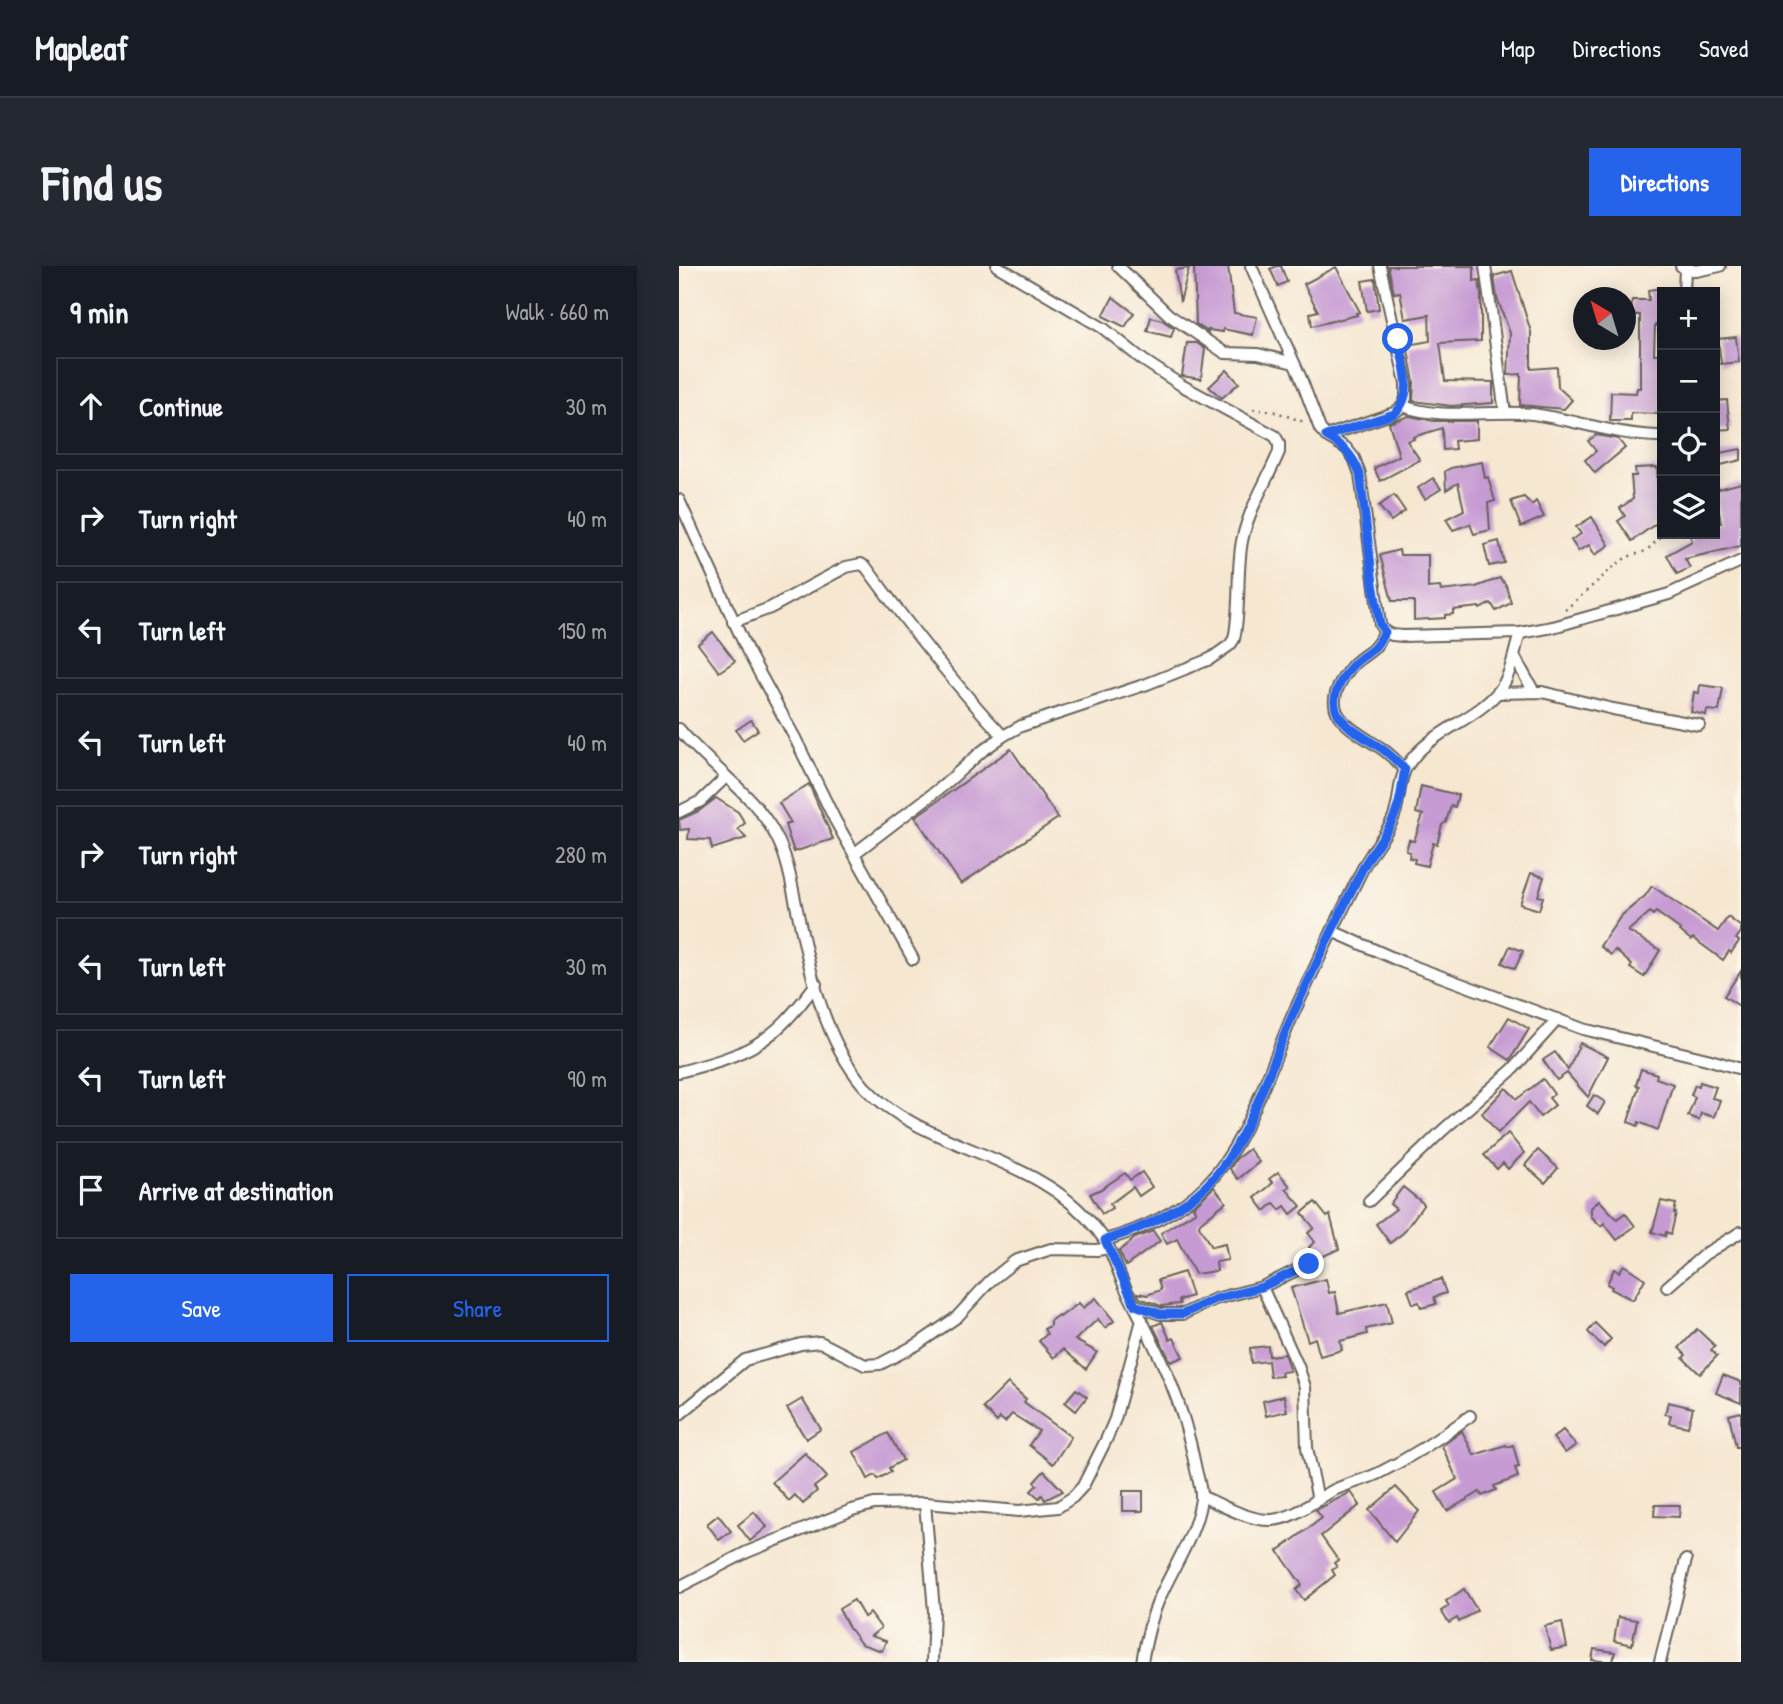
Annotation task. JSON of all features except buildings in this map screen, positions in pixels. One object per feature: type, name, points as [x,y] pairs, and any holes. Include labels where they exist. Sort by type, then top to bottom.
[{"type":"street","points":[[855,853],[927,799],[1003,736],[1021,726],[1147,684],[1210,659],[1230,645],[1236,629],[1238,570],[1249,513],[1279,452],[1279,443],[1269,431],[1229,413],[1160,372],[1076,310],[996,266]]},
{"type":"street","points":[[1118,266],[1169,315],[1225,353],[1258,354],[1294,363]]},
{"type":"street","points":[[1251,266],[1323,433],[1346,448],[1354,458],[1360,474],[1373,583],[1380,625],[1385,632],[1403,636],[1520,633],[1553,627],[1669,594],[1741,561]]},
{"type":"street","points":[[1323,433],[1394,414],[1403,406],[1406,398],[1406,383],[1380,266]]},
{"type":"street","points":[[1485,266],[1505,412]]},
{"type":"street","points":[[1684,287],[1683,268],[1696,271],[1720,266]]},
{"type":"street","points":[[1403,406],[1432,413],[1505,412],[1551,417],[1627,433],[1657,436]]},
{"type":"street","points":[[679,500],[682,517],[733,622],[835,820],[913,959]]},
{"type":"street","points":[[733,622],[770,608],[846,568],[861,564],[968,699],[1003,736]]},
{"type":"street","points":[[1385,632],[1378,643],[1357,661],[1345,676],[1338,687],[1336,709],[1341,721],[1384,750],[1405,769]]},
{"type":"street","points":[[679,1415],[745,1360],[801,1344],[820,1342],[865,1365],[880,1364],[918,1344],[957,1317],[990,1281],[1015,1261],[1051,1250],[1097,1250],[1190,1200],[1215,1174],[1248,1122],[1294,1012],[1332,931],[1369,857],[1392,822],[1405,769],[1425,746],[1498,693],[1514,656],[1520,633]]},
{"type":"street","points":[[1514,656],[1534,692]]},
{"type":"street","points":[[1498,693],[1534,692],[1699,725]]},
{"type":"street","points":[[679,729],[761,812],[776,836],[787,864],[815,984],[835,1040],[864,1086],[903,1116],[943,1138],[1017,1170],[1048,1187],[1081,1213],[1107,1244],[1179,1401],[1201,1496],[1189,1538],[1151,1620],[1142,1662]]},
{"type":"street","points":[[679,813],[717,788],[726,777]]},
{"type":"street","points":[[1332,931],[1402,962],[1583,1029],[1741,1069]]},
{"type":"street","points":[[679,1072],[732,1057],[763,1041],[791,1015],[815,984]]},
{"type":"street","points":[[1369,1202],[1443,1130],[1512,1070],[1558,1019]]},
{"type":"street","points":[[1667,1287],[1705,1254],[1741,1232]]},
{"type":"street","points":[[1135,1305],[1160,1314],[1183,1314],[1215,1299],[1262,1287],[1309,1264]]},
{"type":"street","points":[[1262,1287],[1305,1387],[1307,1448],[1318,1500]]},
{"type":"street","points":[[680,1586],[747,1552],[852,1510],[874,1504],[925,1503],[1020,1511],[1058,1507],[1083,1486],[1115,1419],[1142,1320]]},
{"type":"street","points":[[1201,1496],[1241,1513],[1270,1520],[1295,1513],[1335,1490],[1371,1477],[1395,1464],[1470,1416]]},
{"type":"street","points":[[925,1503],[934,1611],[932,1662]]},
{"type":"street","points":[[1660,1662],[1686,1560]]},
{"type":"path","points":[[1229,413],[1265,409],[1323,433]]},
{"type":"path","points":[[1553,627],[1564,611],[1602,576],[1627,557],[1646,551],[1659,539]]},
{"type":"route","points":[[1309,1264],[1262,1287],[1215,1299],[1183,1314],[1172,1316],[1135,1305],[1105,1240],[1125,1234],[1190,1200],[1209,1183],[1222,1165],[1248,1122],[1294,1012],[1363,867],[1392,822],[1398,806],[1405,769],[1384,750],[1341,721],[1336,709],[1338,687],[1345,676],[1357,661],[1374,648],[1385,632],[1380,625],[1373,583],[1360,474],[1354,458],[1346,448],[1326,436],[1394,414],[1403,406],[1406,383],[1398,339]]}]
